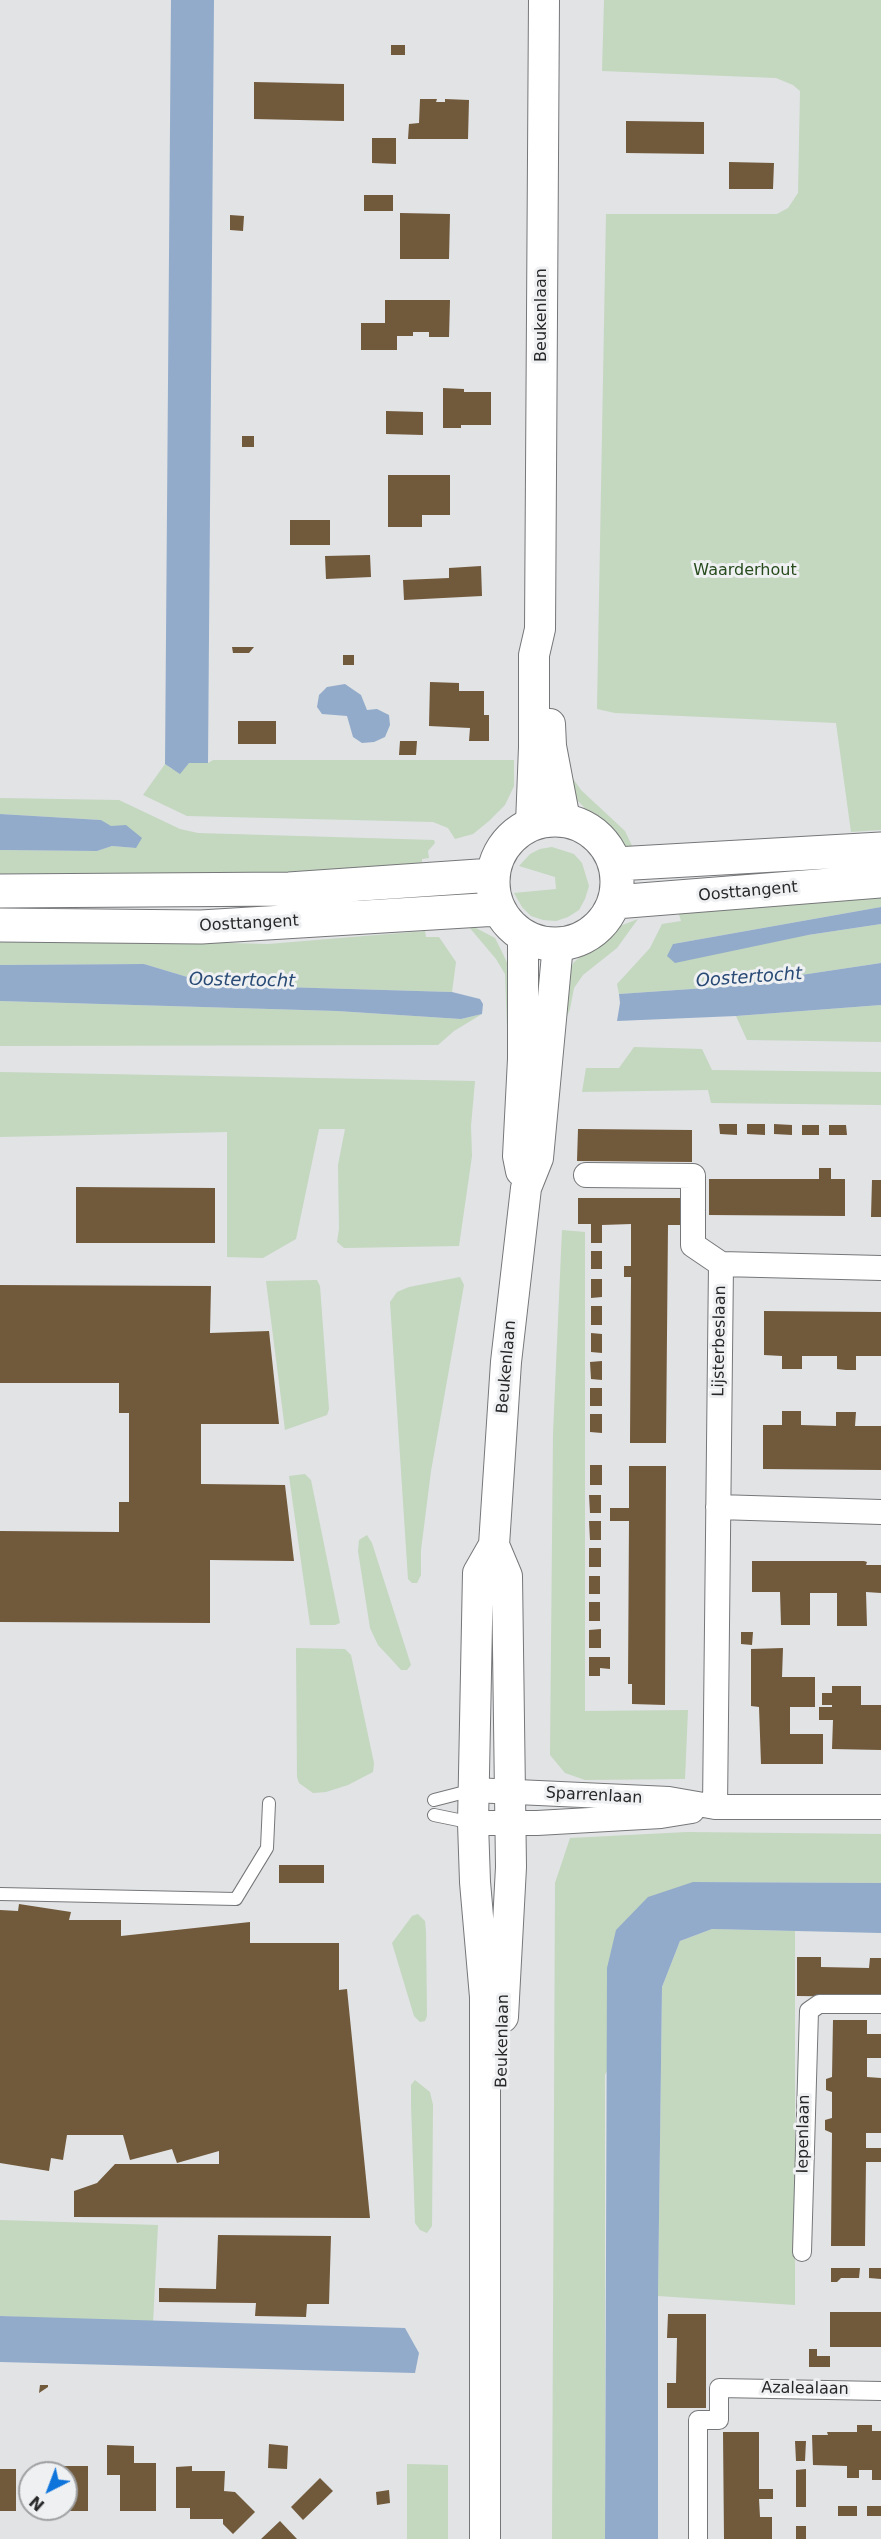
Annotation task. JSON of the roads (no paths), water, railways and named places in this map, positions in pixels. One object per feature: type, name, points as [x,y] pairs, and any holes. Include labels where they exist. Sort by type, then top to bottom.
[{"type":"main road","points":[[548,819],[565,820],[582,825],[597,835],[608,848],[616,864],[618,884],[615,902],[607,918],[595,931],[580,940],[558,945],[545,944],[523,935],[510,925],[498,909],[493,892],[493,875],[498,855],[511,838],[531,824],[548,819]]},
{"type":"main road","name":"Oosttangent","points":[[616,864],[881,849]]},
{"type":"main road","name":"Oosttangent","points":[[0,891],[289,889],[493,875]]},
{"type":"main road","name":"Oosttangent","points":[[615,902],[881,881]]},
{"type":"main road","name":"Oosttangent","points":[[0,925],[201,927],[498,909]]},
{"type":"street","name":"Beukenlaan","points":[[531,824],[534,655],[540,629],[544,0]]},
{"type":"street","name":"Beukenlaan","points":[[540,629],[547,655],[551,746],[565,820]]},
{"type":"street","name":"Beukenlaan","points":[[523,935],[523,987],[537,1021]]},
{"type":"street","name":"Beukenlaan","points":[[485,2539],[485,1997],[475,1882],[473,1823],[478,1573],[494,1545],[506,1362],[526,1188],[518,1156],[537,1021],[554,990],[558,945]]},
{"type":"street","points":[[586,1175],[693,1176],[693,1245],[721,1264]]},
{"type":"street","name":"Lijsterbeslaan","points":[[715,1807],[721,1264],[881,1268]]},
{"type":"street","points":[[718,1507],[881,1512]]},
{"type":"street","name":"Beukenlaan","points":[[494,1545],[507,1576],[511,1867],[503,2018],[502,2539]]},
{"type":"street","name":"Sparrenlaan","points":[[473,1791],[669,1800],[715,1807],[881,1808]]},
{"type":"street","name":"Sparrenlaan","points":[[473,1823],[510,1824],[661,1816],[715,1807]]},
{"type":"street","name":"Iepenlaan","points":[[802,2252],[807,2016],[811,2008],[819,2004],[881,2004]]},
{"type":"street","name":"Azalealaan","points":[[698,2539],[698,2420],[719,2420],[719,2388],[881,2391]]},
{"type":"lane","points":[[434,1800],[473,1791]]},
{"type":"lane","points":[[0,1894],[236,1899],[267,1848],[269,1803]]},
{"type":"lane","points":[[434,1815],[473,1823]]},
{"type":"water","points":[[171,0],[214,0],[208,763],[189,763],[180,774],[165,764]]},
{"type":"water","points":[[345,684],[361,695],[367,710],[377,709],[389,715],[390,725],[385,737],[374,742],[362,743],[353,737],[347,716],[322,714],[317,707],[319,695],[327,687]]},
{"type":"water","points":[[0,814],[101,820],[111,826],[126,825],[142,838],[136,848],[112,846],[97,851],[0,850]]},
{"type":"water","points":[[881,907],[881,924],[808,935],[675,963],[667,956],[673,944]]},
{"type":"water","points":[[881,963],[881,1005],[736,1016],[617,1021],[619,994],[721,987]]},
{"type":"water","points":[[144,964],[214,985],[452,992],[480,999],[483,1004],[482,1014],[461,1019],[337,1011],[0,1001],[0,965]]},
{"type":"water","points":[[693,1882],[881,1883],[881,1933],[712,1929],[680,1941],[662,1987],[658,2539],[605,2539],[607,1968],[616,1930],[648,1897]]},
{"type":"water","points":[[0,2316],[405,2328],[419,2353],[415,2373],[0,2362]]},
{"type":"park label","name":"Waarderhout","points":[[745,571]]},
{"type":"water label","name":"Oostertocht","points":[[749,978]]},
{"type":"water label","name":"Oostertocht","points":[[242,981]]}]
